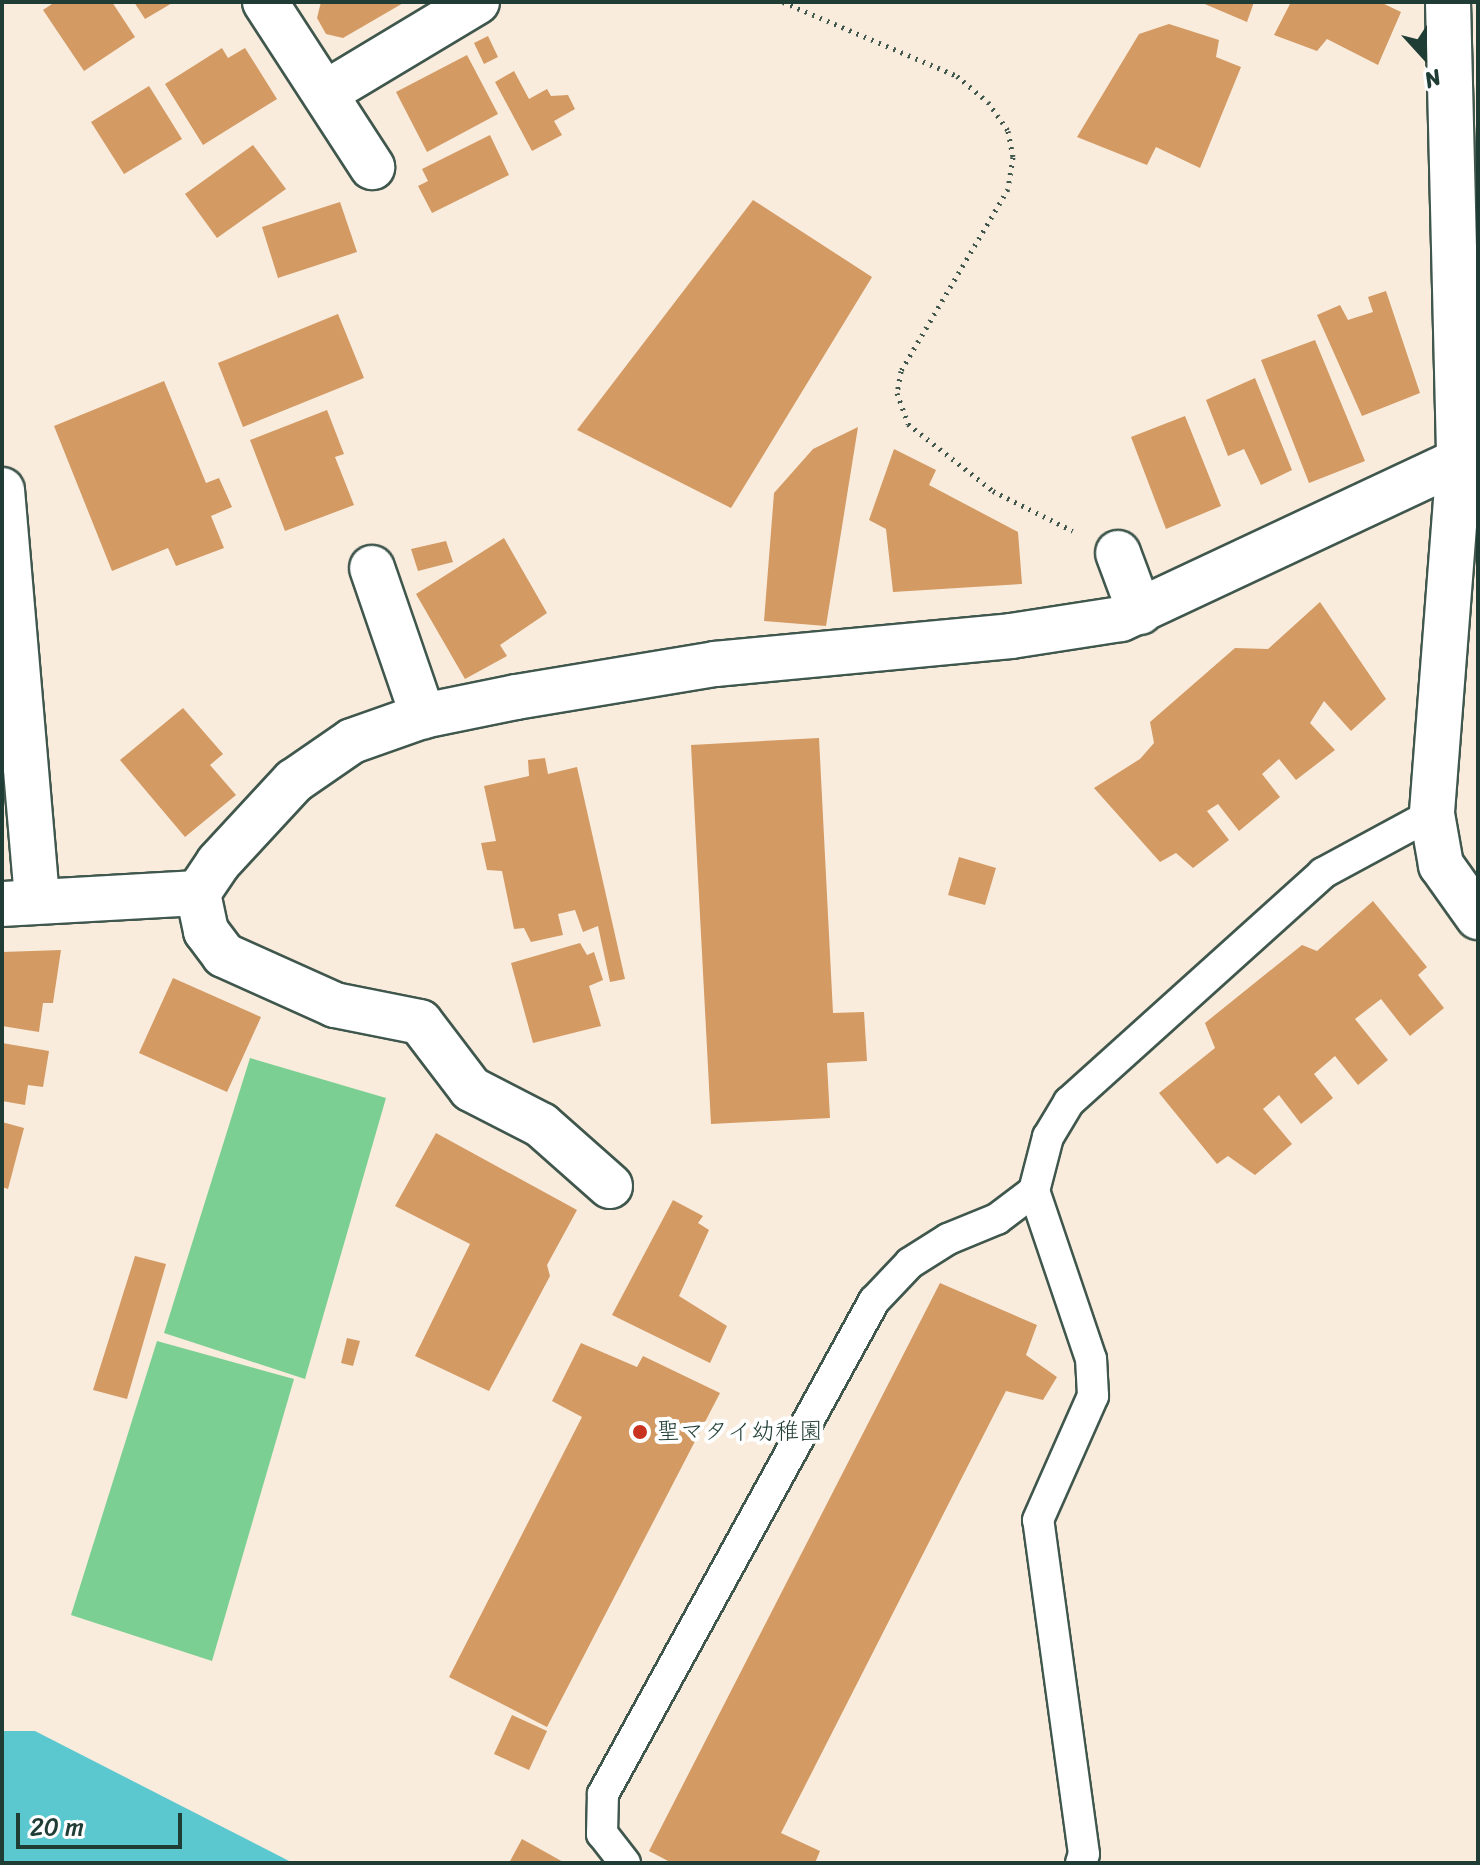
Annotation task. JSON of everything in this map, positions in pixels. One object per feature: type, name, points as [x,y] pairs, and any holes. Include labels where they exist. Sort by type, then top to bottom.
[{"type":"street","points":[[265,2],[327,92],[372,167]]},
{"type":"street","points":[[327,92],[477,2]]},
{"type":"street","points":[[1448,2],[1468,378],[1432,814],[1441,865],[1478,917]]},
{"type":"street","points":[[610,1186],[541,1125],[471,1089],[420,1022],[335,1005],[224,955],[206,931],[198,893],[218,863],[294,781],[352,741],[423,716],[715,664],[1011,636],[1140,612],[1459,461]]},
{"type":"street","points":[[2,490],[20,902],[198,893]]},
{"type":"street","points":[[1118,553],[1140,612]]},
{"type":"street","points":[[372,568],[423,716]]},
{"type":"lane","points":[[1081,1863],[1084,1854],[1038,1520],[1093,1396],[1091,1359],[1034,1191],[1048,1137],[1069,1102],[1323,873],[1432,814]]},
{"type":"lane","points":[[625,1863],[602,1834],[603,1794],[874,1301],[910,1263],[948,1239],[997,1219],[1034,1191]]},
{"type":"path","points":[[783,2],[957,76],[988,102],[1008,131],[1013,157],[1008,189],[901,371],[897,393],[908,424],[993,491],[1118,553]]},
{"type":"green space","points":[[250,1058],[386,1098],[305,1379],[164,1333]]},
{"type":"green space","points":[[157,1341],[294,1379],[212,1661],[71,1615]]},
{"type":"water","points":[[2,1731],[35,1731],[293,1863],[2,1863]]},
{"type":"building","points":[[55,2],[112,2],[135,37],[84,71],[43,10]]},
{"type":"building","points":[[134,2],[174,2],[145,19]]},
{"type":"building","points":[[321,2],[405,2],[343,38],[326,34],[317,18]]},
{"type":"building","points":[[1200,2],[1254,2],[1247,22]]},
{"type":"building","points":[[1291,2],[1380,2],[1401,12],[1378,65],[1327,39],[1317,51],[1274,35]]},
{"type":"building","points":[[1169,24],[1219,40],[1216,57],[1241,67],[1200,168],[1156,147],[1147,165],[1077,137],[1139,34]]},
{"type":"building","points":[[488,36],[498,57],[484,64],[474,43]]},
{"type":"building","points":[[222,48],[228,58],[245,48],[277,99],[203,145],[165,84]]},
{"type":"building","points":[[467,55],[498,114],[427,152],[396,92]]},
{"type":"building","points":[[514,71],[529,99],[547,89],[551,96],[568,95],[575,109],[554,121],[562,135],[532,151],[495,82]]},
{"type":"building","points":[[149,86],[182,139],[124,174],[91,122]]},
{"type":"building","points":[[490,135],[509,175],[432,213],[418,186],[428,181],[422,169]]},
{"type":"building","points":[[253,145],[286,189],[217,238],[185,194]]},
{"type":"building","points":[[753,200],[872,277],[731,508],[577,430]]},
{"type":"building","points":[[340,202],[357,252],[278,278],[262,227]]},
{"type":"building","points":[[1386,291],[1420,393],[1362,416],[1317,315],[1340,305],[1348,320],[1373,312],[1368,297]]},
{"type":"building","points":[[338,314],[364,378],[243,427],[218,363]]},
{"type":"building","points":[[1315,340],[1365,461],[1309,483],[1261,360]]},
{"type":"building","points":[[1255,378],[1292,470],[1261,485],[1244,449],[1228,456],[1206,400]]},
{"type":"building","points":[[164,381],[206,483],[219,478],[232,507],[211,516],[224,548],[176,566],[168,548],[112,571],[54,426]]},
{"type":"building","points":[[327,410],[344,454],[335,457],[354,505],[285,531],[250,440]]},
{"type":"building","points":[[1185,416],[1221,506],[1166,529],[1131,437]]},
{"type":"building","points":[[858,427],[826,626],[764,621],[774,493],[813,449]]},
{"type":"building","points":[[894,449],[936,470],[929,485],[1018,532],[1022,584],[893,592],[886,529],[869,520]]},
{"type":"building","points":[[504,538],[547,613],[500,645],[507,656],[465,679],[416,594]]},
{"type":"building","points":[[446,541],[453,562],[418,571],[411,549]]},
{"type":"building","points":[[1320,602],[1386,699],[1351,731],[1324,701],[1310,723],[1335,750],[1296,780],[1279,759],[1262,774],[1280,797],[1239,831],[1218,804],[1207,811],[1229,840],[1193,868],[1176,853],[1160,862],[1094,788],[1140,759],[1154,743],[1150,722],[1235,648],[1268,649]]},
{"type":"building","points":[[183,708],[223,754],[210,765],[236,795],[185,837],[120,760]]},
{"type":"building","points":[[819,738],[833,1013],[864,1012],[867,1061],[827,1063],[830,1118],[711,1124],[691,745]]},
{"type":"building","points":[[545,758],[548,774],[577,767],[625,979],[610,982],[598,926],[583,932],[575,910],[558,914],[563,935],[531,942],[524,928],[514,929],[502,871],[487,870],[481,843],[496,841],[484,786],[529,776],[528,760]]},
{"type":"building","points":[[959,857],[996,868],[985,905],[948,895]]},
{"type":"building","points":[[1373,901],[1427,967],[1418,975],[1444,1008],[1410,1036],[1381,999],[1355,1019],[1388,1060],[1358,1085],[1335,1056],[1314,1074],[1333,1098],[1301,1124],[1279,1095],[1263,1109],[1292,1144],[1255,1175],[1228,1156],[1217,1164],[1159,1093],[1215,1048],[1205,1023],[1302,945],[1317,951]]},
{"type":"building","points":[[580,943],[587,955],[594,952],[603,980],[589,986],[601,1026],[533,1043],[511,963]]},
{"type":"building","points":[[61,950],[53,1003],[43,1003],[39,1032],[2,1026],[2,952]]},
{"type":"building","points":[[173,978],[261,1017],[227,1092],[139,1053]]},
{"type":"building","points":[[2,1043],[49,1051],[43,1087],[28,1085],[25,1105],[2,1101]]},
{"type":"building","points":[[2,1122],[24,1128],[8,1189],[2,1187]]},
{"type":"building","points":[[436,1133],[577,1210],[547,1265],[550,1276],[489,1391],[415,1356],[470,1244],[395,1206]]},
{"type":"building","points":[[673,1200],[703,1216],[698,1223],[709,1230],[679,1296],[727,1326],[710,1363],[612,1315]]},
{"type":"building","points":[[135,1256],[166,1264],[127,1399],[93,1390]]},
{"type":"building","points":[[940,1283],[1037,1325],[1026,1355],[1057,1377],[1043,1400],[1006,1391],[781,1833],[820,1851],[815,1863],[672,1863],[649,1851]]},
{"type":"building","points":[[347,1338],[360,1341],[353,1366],[341,1363]]},
{"type":"building","points":[[581,1343],[637,1367],[643,1356],[720,1393],[547,1727],[449,1677],[582,1417],[552,1401]]},
{"type":"building","points":[[512,1715],[547,1731],[529,1770],[494,1754]]},
{"type":"building","points":[[522,1839],[565,1863],[509,1863]]},
{"type":"place","name":"聖マタイ幼稚園","points":[[640,1432]]}]
